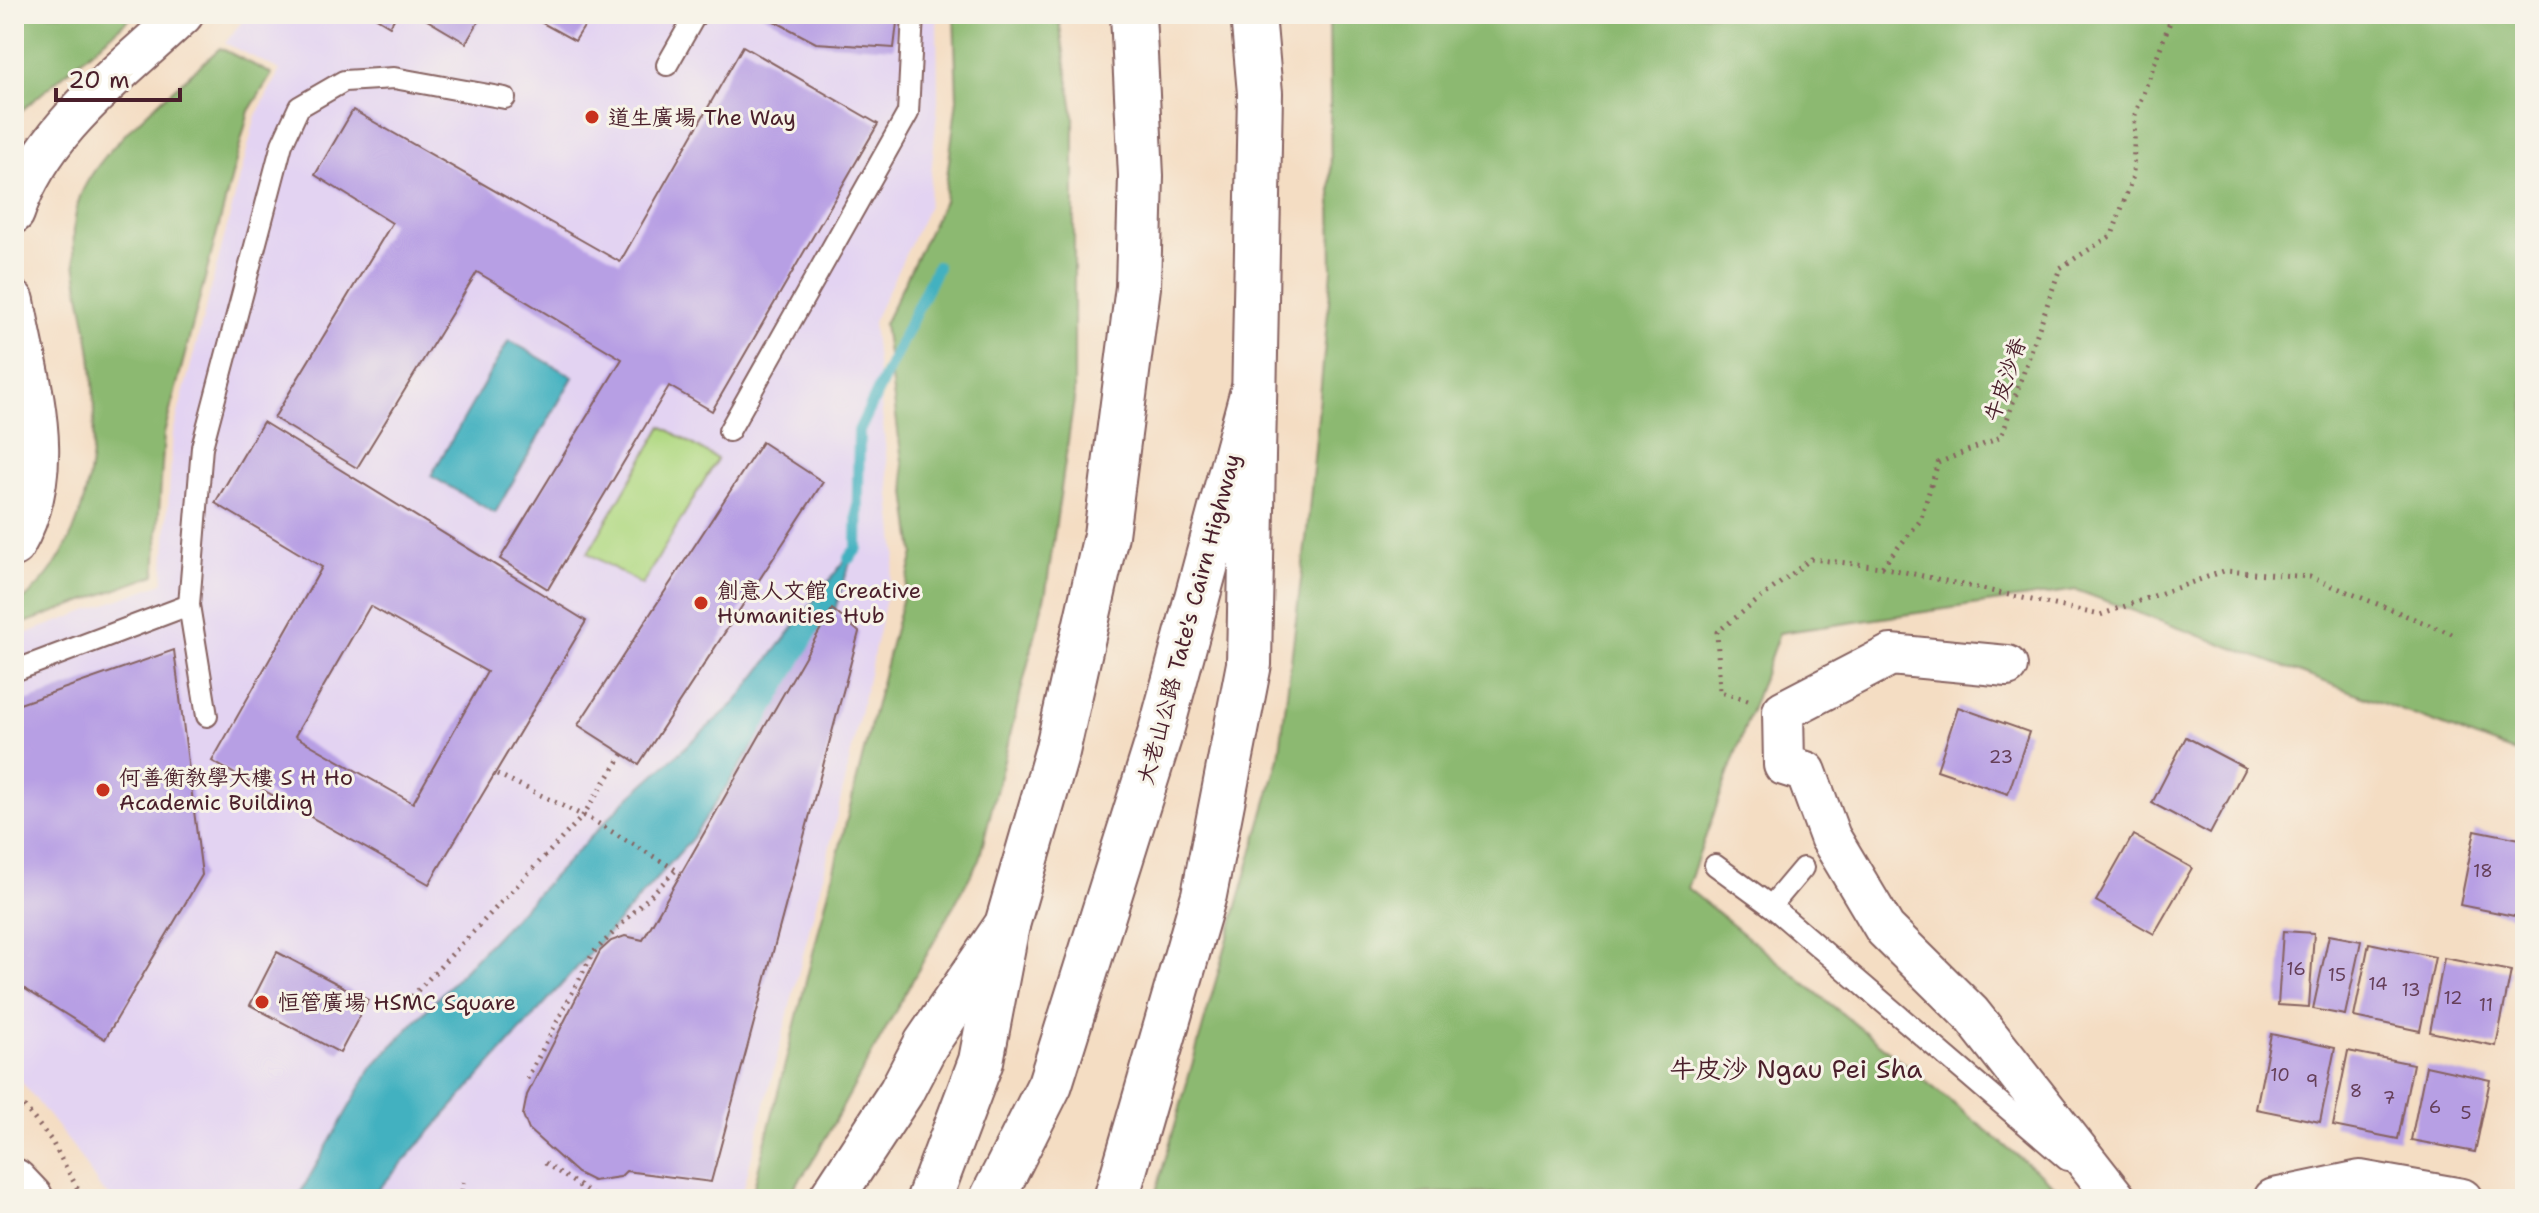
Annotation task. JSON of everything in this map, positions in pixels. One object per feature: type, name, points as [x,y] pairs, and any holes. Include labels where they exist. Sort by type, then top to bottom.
[{"type":"main road","points":[[929,1199],[981,1061],[1007,925],[1053,767],[1084,644],[1106,535],[1138,287],[1141,192],[1133,14]]},
{"type":"main road","name":"大老山公路 Tate's Cairn Highway","points":[[992,1199],[1025,1149],[1050,1084],[1161,731],[1252,394],[1260,93],[1253,14]]},
{"type":"main road","points":[[1116,1199],[1204,895],[1249,664],[1252,394]]},
{"type":"main road","points":[[831,1199],[859,1159],[926,1044],[1007,925]]},
{"type":"main road","points":[[1025,1149],[1025,1199]]},
{"type":"main road","points":[[14,1181],[31,1199]]},
{"type":"street","points":[[14,213],[25,181],[61,130],[183,14]]},
{"type":"street","points":[[14,301],[36,425],[40,474],[35,501],[14,546]]},
{"type":"street","points":[[2007,666],[1891,655],[1783,711],[1784,765],[1806,772],[1830,837],[1885,929],[1971,1014],[2112,1195]]},
{"type":"street","points":[[2274,1199],[2360,1181],[2462,1199]]},
{"type":"lane","points":[[667,65],[696,14]]},
{"type":"lane","points":[[729,431],[908,113],[913,14]]},
{"type":"lane","points":[[207,716],[189,605],[202,447],[282,144],[299,107],[344,81],[394,78],[505,98]]},
{"type":"lane","points":[[14,671],[189,605]]},
{"type":"lane","points":[[1715,865],[1771,906],[2047,1144],[2112,1195]]},
{"type":"lane","points":[[1771,906],[1803,868]]},
{"type":"path","name":"牛皮沙脊","points":[[1882,567],[1920,521],[1938,463],[2001,437],[2060,268],[2112,235],[2133,176],[2135,115],[2173,14]]},
{"type":"path","points":[[1783,711],[1720,692],[1717,632],[1811,559],[1882,567],[2100,615],[2224,571],[2310,577],[2457,636]]},
{"type":"path","points":[[401,1008],[582,817],[623,754]]},
{"type":"path","points":[[497,774],[594,821],[679,871],[593,953],[527,1079]]},
{"type":"path","points":[[14,1094],[51,1140],[80,1193],[87,1199]]},
{"type":"path","points":[[545,1163],[599,1199]]},
{"type":"path","points":[[461,1199],[463,1182]]},
{"type":"shaded area","points":[[248,14],[937,14],[938,102],[928,207],[873,322],[896,555],[825,868],[741,1199],[114,1199],[101,1189],[74,1148],[14,1072],[14,638],[163,583],[173,433],[256,116],[280,70],[225,43]]},
{"type":"green space","points":[[14,14],[135,14],[21,111],[14,128]]},
{"type":"green space","points":[[954,14],[1058,14],[1074,117],[1074,400],[1046,591],[979,860],[811,1164],[786,1199],[751,1199],[914,553],[884,324],[944,201],[957,99]]},
{"type":"green space","points":[[1329,14],[2525,14],[2525,756],[2076,590],[1779,633],[1687,888],[2071,1199],[1615,1199],[1602,1195],[1429,1193],[1389,1199],[1154,1199],[1279,758],[1307,531],[1332,270]]},
{"type":"green space","points":[[220,48],[272,74],[249,111],[164,434],[155,575],[14,627],[14,607],[39,584],[59,558],[74,529],[90,466],[94,398],[90,345],[75,264],[74,224],[78,203],[86,183],[118,141]]},
{"type":"green space","points":[[662,426],[717,459],[642,585],[588,553]]},
{"type":"water","points":[[509,340],[573,377],[495,513],[431,476]]},
{"type":"water","points":[[855,547],[826,637],[691,840],[370,1199],[297,1199],[372,1067],[624,802],[736,702]]},
{"type":"building","points":[[370,14],[397,14],[390,26]]},
{"type":"building","points":[[417,14],[483,14],[466,43]]},
{"type":"building","points":[[526,14],[592,14],[575,41]]},
{"type":"building","points":[[761,14],[898,14],[894,48],[816,43]]},
{"type":"building","points":[[743,46],[878,124],[712,411],[669,386],[548,589],[500,559],[622,359],[477,272],[357,468],[274,418],[392,223],[315,175],[353,110],[620,262]]},
{"type":"building","points":[[263,422],[586,621],[429,884],[212,761],[322,567],[215,503]],"holes":[[[370,606],[487,672],[413,803],[295,736]]]},
{"type":"building","name":"創意人文館 Creative Humanities Hub","points":[[762,442],[823,482],[639,764],[578,725]]},
{"type":"building","points":[[832,609],[859,632],[711,1182],[626,1171],[620,1177],[593,1181],[577,1173],[529,1130],[523,1115],[527,1095],[600,951],[611,941],[625,936],[643,940]]},
{"type":"building","name":"何善衡教學大樓 S H Ho Academic Building","points":[[174,650],[202,875],[105,1039],[14,982],[14,706]]},
{"type":"building","points":[[1958,707],[2029,732],[2008,794],[1937,770]]},
{"type":"building","points":[[2186,737],[2245,768],[2210,834],[2152,803]]},
{"type":"building","points":[[2475,830],[2525,840],[2524,918],[2460,905]]},
{"type":"building","points":[[2133,835],[2192,868],[2154,934],[2096,901]]},
{"type":"building","points":[[2283,931],[2314,933],[2309,1007],[2278,1005]]},
{"type":"building","points":[[2329,935],[2361,941],[2345,1015],[2313,1009]]},
{"type":"building","points":[[2369,943],[2435,957],[2420,1031],[2354,1017]]},
{"type":"building","points":[[277,952],[368,1000],[340,1053],[250,1005]]},
{"type":"building","points":[[2444,958],[2511,971],[2496,1046],[2430,1032]]},
{"type":"building","points":[[2271,1034],[2335,1048],[2320,1122],[2256,1109]]},
{"type":"building","points":[[2348,1051],[2413,1064],[2398,1139],[2333,1126]]},
{"type":"building","points":[[2426,1066],[2490,1080],[2475,1152],[2411,1140]]},
{"type":"waterway","points":[[849,558],[857,548],[859,431],[937,267]]},
{"type":"place","name":"道生廣場 The Way","points":[[592,117]]},
{"type":"place","name":"創意人文館 Creative Humanities Hub","points":[[701,603]]},
{"type":"place","name":"何善衡教學大樓 S H Ho Academic Building","points":[[103,790]]},
{"type":"place","name":"恒管廣場 HSMC Square","points":[[262,1002]]},
{"type":"district","name":"牛皮沙 Ngau Pei Sha","points":[[1796,1068]]}]
